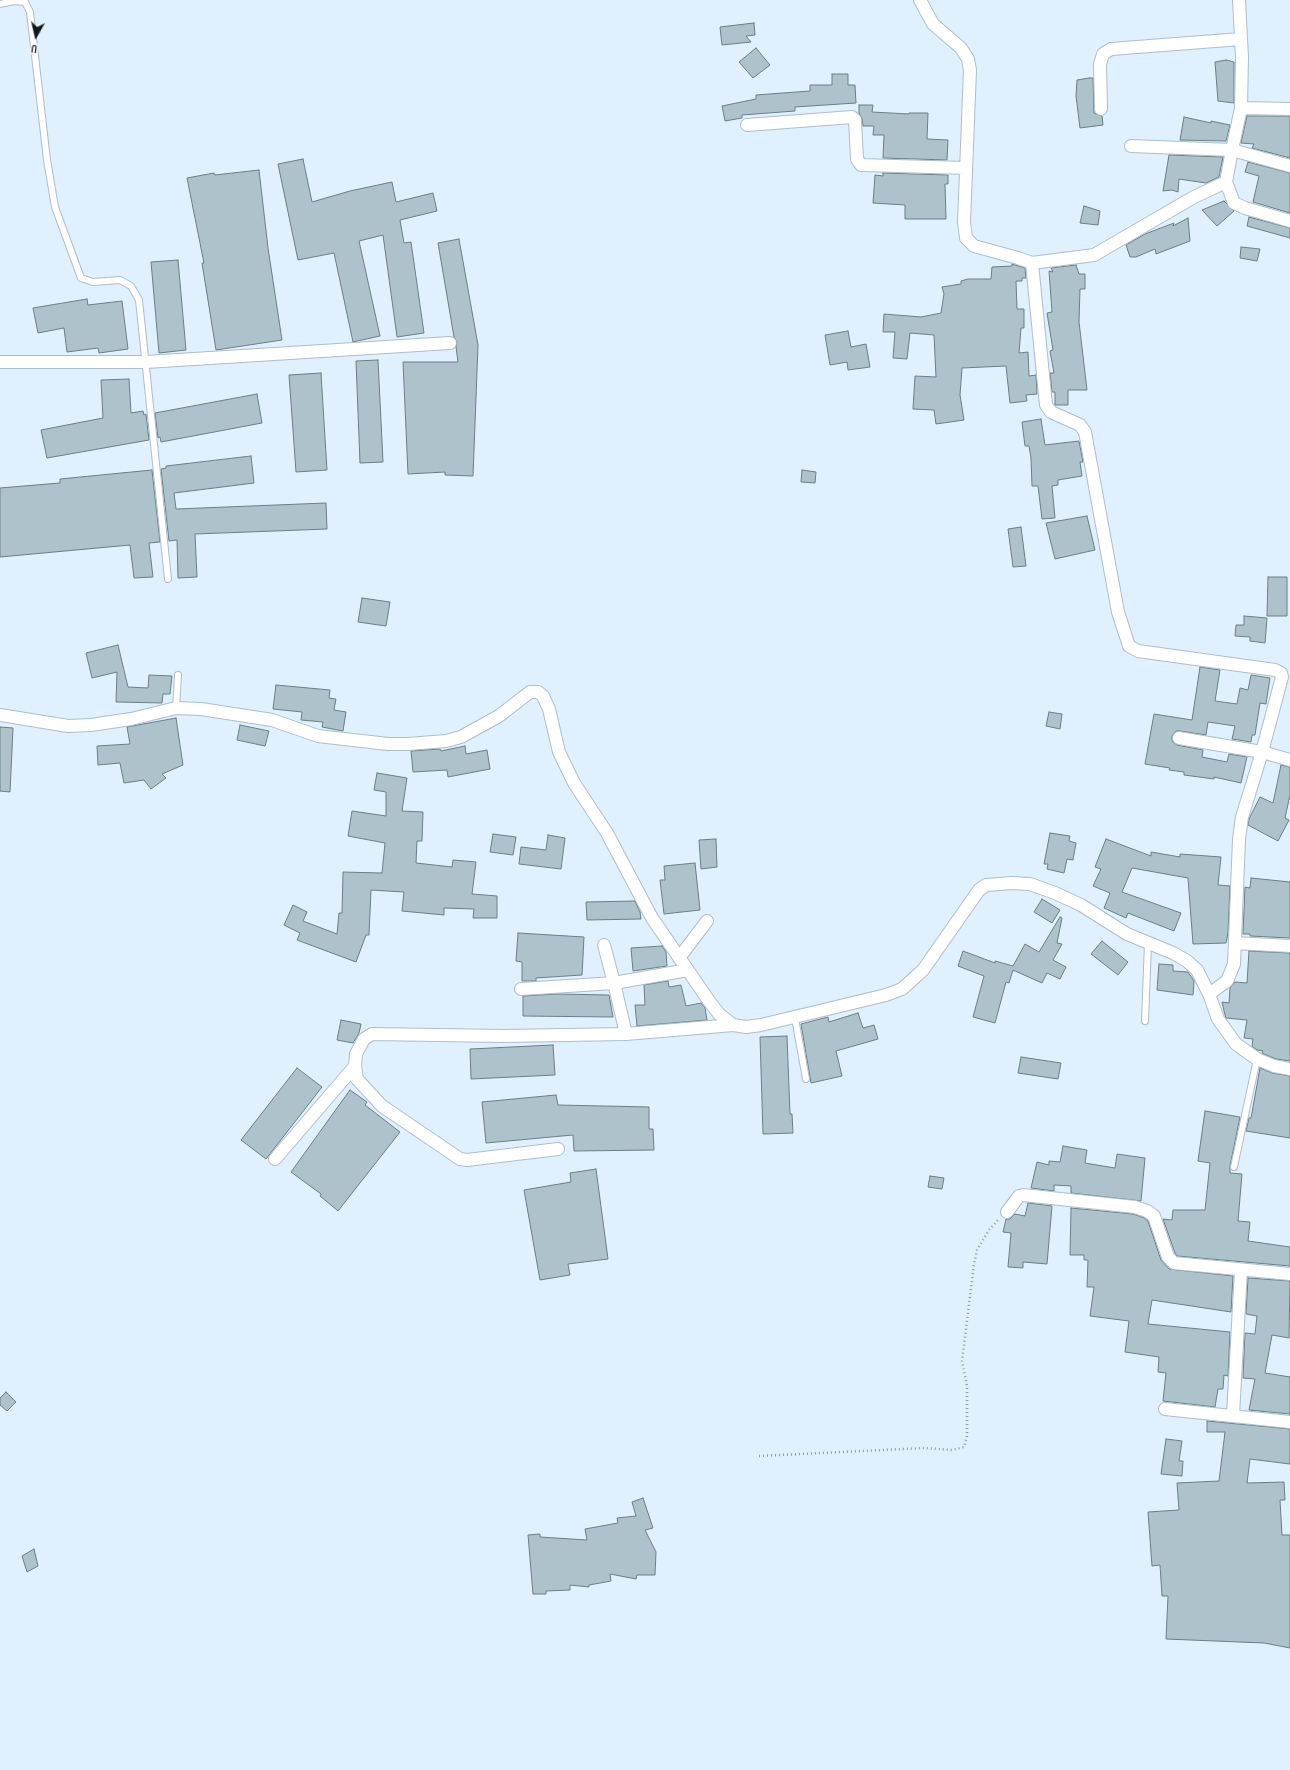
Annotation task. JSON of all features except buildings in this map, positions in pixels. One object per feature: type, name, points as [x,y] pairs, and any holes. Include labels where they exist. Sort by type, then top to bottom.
[{"type":"street","points":[[920,0],[933,24],[961,48],[968,59],[970,70],[964,222],[966,238],[974,246],[1032,263],[1094,255],[1194,197],[1226,182]]},
{"type":"street","points":[[1240,0],[1241,108],[1226,182],[1234,203],[1245,208],[1290,220]]},
{"type":"street","points":[[1101,109],[1100,64],[1103,54],[1111,49],[1241,39]]},
{"type":"street","points":[[1241,108],[1290,109]]},
{"type":"street","points":[[747,125],[852,117],[855,120],[857,159],[861,165],[966,168]]},
{"type":"street","points":[[1131,146],[1232,150],[1290,166]]},
{"type":"street","points":[[1032,263],[1046,405],[1051,412],[1080,425],[1085,432],[1118,612],[1129,646],[1138,651],[1275,670],[1280,673],[1282,677],[1281,686],[1242,817],[1239,839],[1234,964],[1231,975],[1227,981],[1209,994]]},
{"type":"street","points":[[0,362],[146,362],[450,343]]},
{"type":"street","points":[[0,715],[68,726],[91,725],[131,719],[176,708],[201,709],[272,720],[303,732],[332,738],[408,744],[446,741],[462,736],[499,716],[530,692],[538,692],[543,696],[549,709],[559,752],[574,782],[607,833],[652,918],[719,1014],[733,1025]]},
{"type":"street","points":[[1179,738],[1262,752],[1290,760]]},
{"type":"street","points":[[558,1149],[467,1160],[460,1159],[382,1106],[357,1079],[355,1066],[356,1054],[360,1045],[364,1039],[372,1034],[504,1036],[626,1034],[733,1025],[746,1027],[761,1026],[886,995],[910,983],[922,970],[980,890],[986,885],[1001,882],[1030,884],[1055,893],[1081,905],[1127,934],[1173,953],[1187,961],[1197,970],[1209,994],[1218,1019],[1236,1044],[1257,1059],[1274,1066],[1290,1069]]},
{"type":"street","points":[[679,958],[707,921]]},
{"type":"street","points":[[1235,943],[1290,946]]},
{"type":"street","points":[[604,945],[626,1034]]},
{"type":"street","points":[[521,989],[614,983],[688,970]]},
{"type":"street","points":[[275,1159],[355,1066]]},
{"type":"street","points":[[1007,1212],[1019,1196],[1023,1195],[1135,1207],[1147,1211],[1154,1216],[1168,1257],[1174,1263],[1290,1274]]},
{"type":"street","points":[[1233,1415],[1241,1270]]},
{"type":"street","points":[[1165,1409],[1290,1422]]},
{"type":"lane","points":[[0,4],[14,1],[25,2],[30,12],[47,160],[55,207],[81,278],[93,282],[120,280],[131,286],[139,300],[168,579]]},
{"type":"lane","points":[[176,708],[178,675]]},
{"type":"lane","points":[[1145,1021],[1148,943]]},
{"type":"lane","points":[[795,1018],[806,1079]]},
{"type":"lane","points":[[1234,1167],[1257,1059]]},
{"type":"path","points":[[759,1456],[924,1448],[952,1450],[964,1447],[967,1436],[967,1386],[962,1361],[974,1264],[977,1250],[989,1230],[1007,1212]]}]
